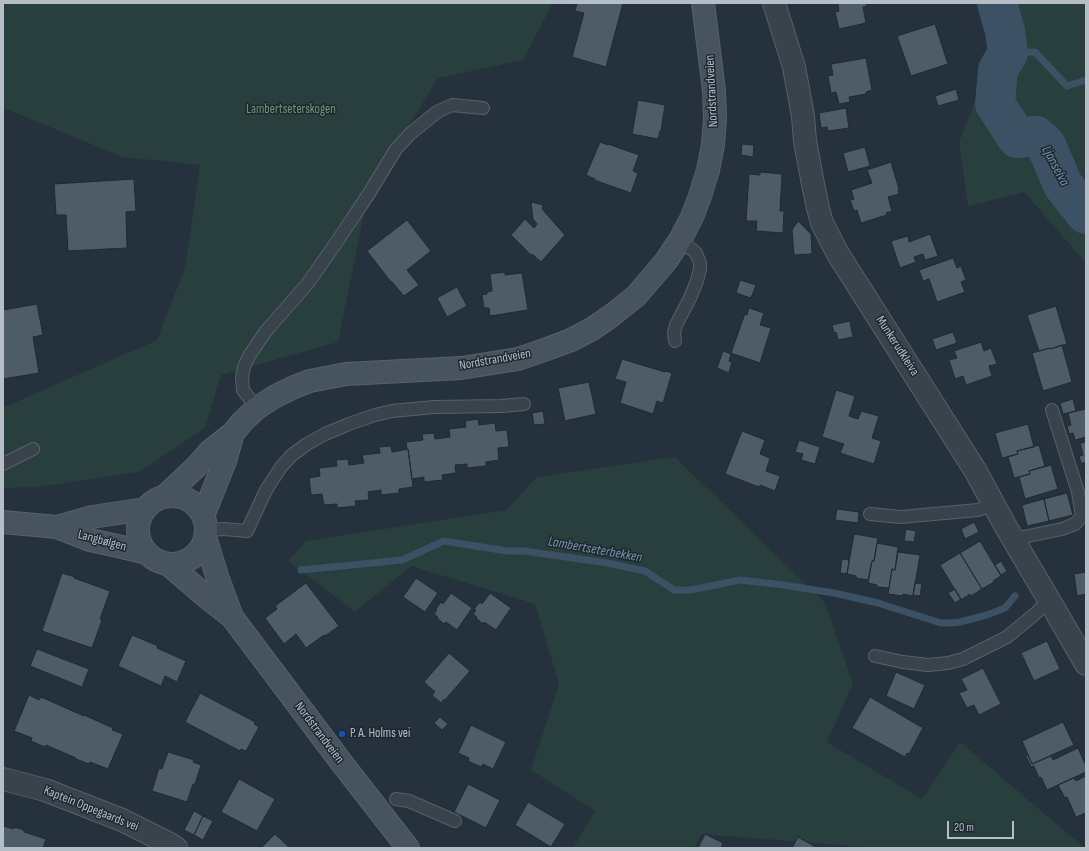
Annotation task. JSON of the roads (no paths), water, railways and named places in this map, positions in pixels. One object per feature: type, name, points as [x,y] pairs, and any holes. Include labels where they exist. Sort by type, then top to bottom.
[{"type":"main road","name":"Nordstrandveien","points":[[164,497],[196,467],[209,452],[234,433],[256,408],[294,386],[346,374],[461,368],[518,359],[571,340],[592,329],[636,296],[666,261],[680,240],[700,196],[708,170],[713,145],[715,118],[714,91],[703,3]]},
{"type":"main road","name":"Nordstrandveien","points":[[232,617],[217,576],[205,528],[234,433]]},
{"type":"main road","points":[[170,496],[184,498],[195,505],[200,510],[205,528],[203,544],[195,555],[182,562],[168,564],[157,560],[147,553],[143,548],[138,535],[139,521],[145,509],[153,501],[170,496]]},
{"type":"main road","name":"Langbølgen","points":[[56,527],[92,517],[145,509]]},
{"type":"main road","name":"Langbølgen","points":[[3,522],[56,527],[90,540],[147,553]]},
{"type":"main road","name":"Nordstrandveien","points":[[168,564],[232,617],[408,848]]},
{"type":"street","name":"Munkerudkleiva","points":[[774,3],[794,67],[803,116],[805,140],[822,223],[838,254],[968,458],[1006,527],[1086,664]]},
{"type":"street","name":"Kaptein Oppegaards vei","points":[[3,779],[45,790],[122,820],[176,848]]},
{"type":"lane","points":[[256,408],[243,390],[242,376],[249,356],[266,331],[308,283],[368,195],[396,149],[411,133],[437,112],[452,106],[483,108]]},
{"type":"lane","points":[[674,341],[676,325],[690,298],[700,269],[700,262],[696,253],[680,240]]},
{"type":"lane","points":[[205,528],[247,531],[266,490],[281,467],[292,455],[307,444],[325,434],[349,424],[392,411],[524,404]]},
{"type":"lane","points":[[1014,539],[1062,529],[1075,524],[1082,516],[1078,492],[1052,410]]},
{"type":"lane","points":[[3,464],[33,449]]},
{"type":"lane","points":[[870,514],[901,517],[978,510],[994,504]]},
{"type":"lane","points":[[876,656],[903,662],[928,665],[948,663],[963,659],[1006,637],[1035,614],[1049,600]]},
{"type":"lane","points":[[396,799],[409,800],[455,821]]},
{"type":"waterway","name":"Ljanselva","points":[[997,3],[1005,31],[1008,53],[998,70],[995,104],[1017,138],[1036,136],[1046,145],[1063,185],[1086,214]]},
{"type":"waterway","points":[[1008,53],[1035,52],[1067,86],[1086,80]]},
{"type":"waterway","name":"Lambertseterbekken","points":[[301,570],[402,560],[444,541],[507,551],[525,551],[607,563],[645,571],[674,590],[691,590],[740,580],[834,593],[878,603],[941,623],[960,622],[987,615],[1005,608],[1015,596]]},
{"type":"place","name":"P. A. Holms vei","points":[[342,734]]},
{"type":"park label","name":"Lambertseterskogen","points":[[291,110]]}]
